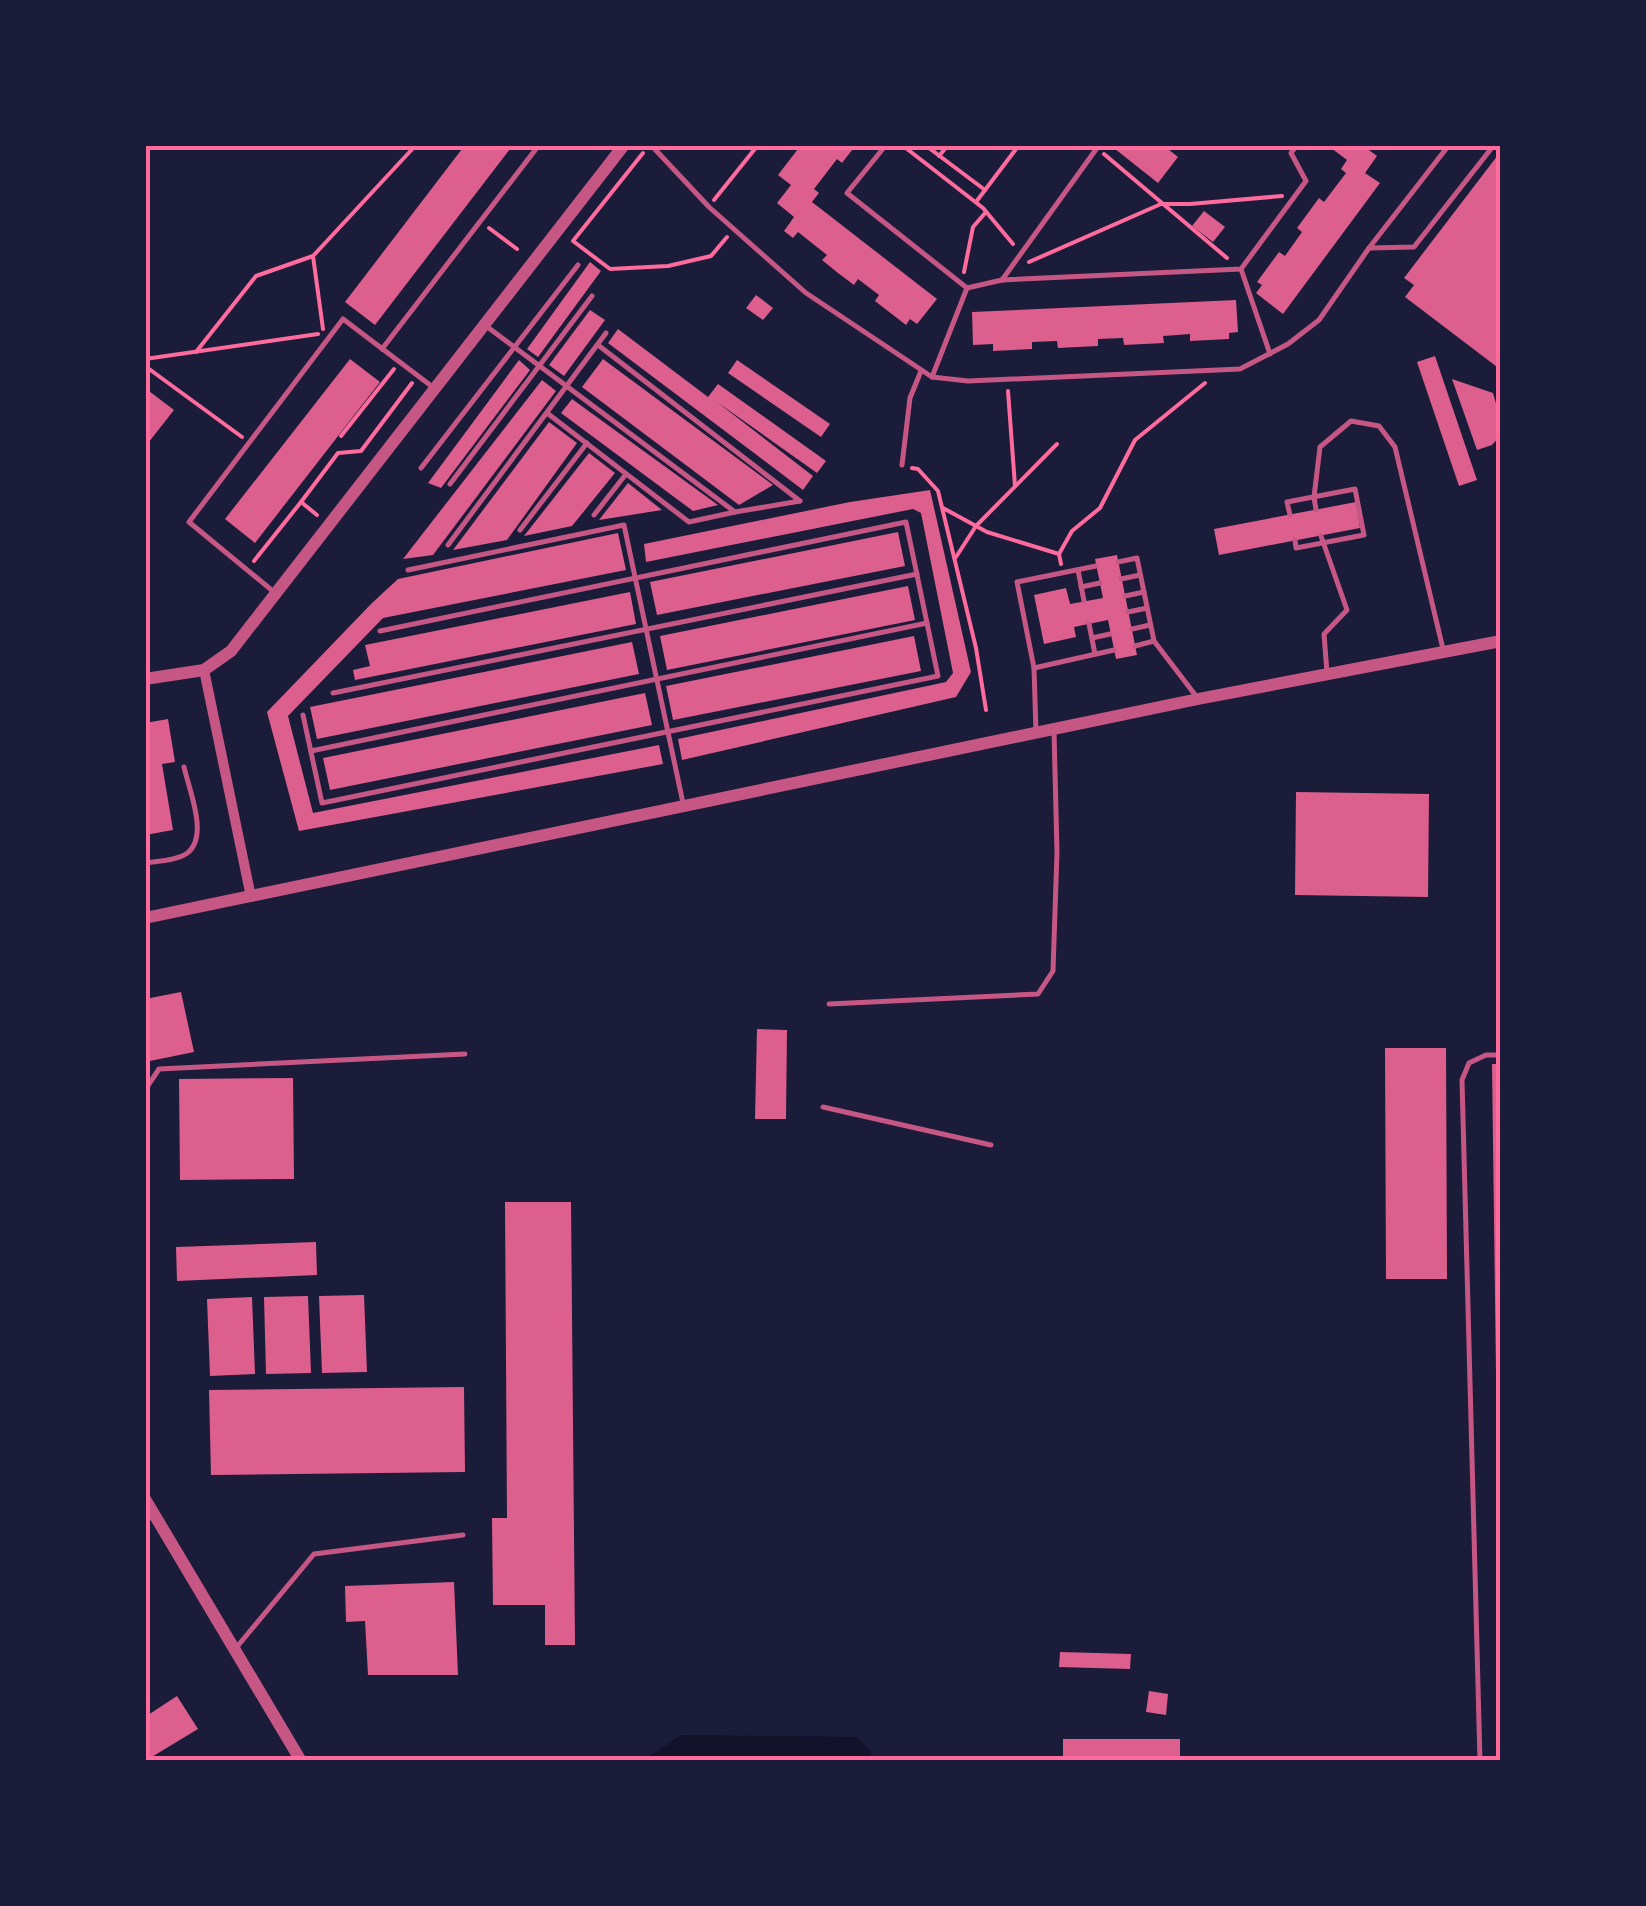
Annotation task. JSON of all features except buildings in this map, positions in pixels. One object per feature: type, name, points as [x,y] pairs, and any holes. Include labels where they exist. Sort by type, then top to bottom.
[{"type":"street","points":[[145,679],[204,670],[231,651],[278,596],[624,145]]},
{"type":"street","points":[[145,918],[1198,698],[1501,641]]},
{"type":"street","points":[[204,670],[251,897]]},
{"type":"street","points":[[145,1499],[301,1761]]},
{"type":"lane","points":[[382,349],[538,145]]},
{"type":"lane","points":[[650,145],[708,207],[806,293],[922,371],[968,381],[1240,369],[1270,354],[1319,320],[1449,145]]},
{"type":"lane","points":[[886,145],[847,193],[967,288]]},
{"type":"lane","points":[[1242,269],[1306,182],[1291,153],[1297,145]]},
{"type":"lane","points":[[1369,248],[1414,247],[1494,145]]},
{"type":"lane","points":[[1002,280],[1095,146]]},
{"type":"lane","points":[[421,468],[578,265]]},
{"type":"lane","points":[[967,288],[1002,280],[1242,269]]},
{"type":"lane","points":[[1242,269],[1270,354]]},
{"type":"lane","points":[[932,376],[967,288]]},
{"type":"lane","points":[[450,484],[592,296]]},
{"type":"lane","points":[[278,596],[189,522],[327,335],[343,319],[436,390]]},
{"type":"lane","points":[[486,326],[734,512]]},
{"type":"lane","points":[[448,545],[606,333]]},
{"type":"lane","points":[[547,413],[689,522],[800,501],[598,345]]},
{"type":"lane","points":[[902,466],[910,398],[922,371]]},
{"type":"lane","points":[[1316,510],[1320,447],[1351,422],[1379,426],[1395,447],[1444,652]]},
{"type":"lane","points":[[520,530],[587,443]]},
{"type":"lane","points":[[594,515],[626,474]]},
{"type":"lane","points":[[1290,515],[1288,502],[1354,490],[1364,535],[1322,539],[1296,548],[1295,540]]},
{"type":"lane","points":[[1336,493],[1339,506]]},
{"type":"lane","points":[[304,715],[322,804],[938,676],[906,522],[380,631]]},
{"type":"lane","points":[[408,570],[624,525],[683,806]]},
{"type":"lane","points":[[1322,539],[1346,610],[1324,634],[1327,673]]},
{"type":"lane","points":[[1118,562],[1137,558],[1154,642],[1198,698]]},
{"type":"lane","points":[[1036,732],[1034,668],[1016,582],[1096,566]]},
{"type":"lane","points":[[1078,570],[1084,601]]},
{"type":"lane","points":[[334,693],[916,574]]},
{"type":"lane","points":[[1121,579],[1140,575]]},
{"type":"lane","points":[[1081,587],[1100,583]]},
{"type":"lane","points":[[1125,596],[1144,592]]},
{"type":"lane","points":[[1128,612],[1147,608]]},
{"type":"lane","points":[[311,752],[927,623]]},
{"type":"lane","points":[[1089,624],[1095,654]]},
{"type":"lane","points":[[1132,629],[1150,625]]},
{"type":"lane","points":[[1092,638],[1110,634]]},
{"type":"lane","points":[[1135,646],[1154,642]]},
{"type":"lane","points":[[1034,668],[1114,650]]},
{"type":"lane","points":[[829,1004],[1038,994],[1049,982],[1053,972],[1057,852],[1054,728]]},
{"type":"lane","points":[[145,863],[182,857],[194,847],[198,830],[184,768]]},
{"type":"lane","points":[[145,1090],[158,1070],[466,1054]]},
{"type":"lane","points":[[1480,1761],[1462,1080],[1470,1063],[1486,1055],[1501,1055]]},
{"type":"lane","points":[[823,1106],[991,1145]]},
{"type":"lane","points":[[234,1650],[314,1554],[463,1535]]},
{"type":"path","points":[[196,352],[256,276],[314,256],[416,145]]},
{"type":"path","points":[[650,145],[573,241],[610,268],[668,266],[711,256],[734,229]]},
{"type":"path","points":[[708,207],[758,145]]},
{"type":"path","points":[[902,145],[976,202],[1021,254]]},
{"type":"path","points":[[925,145],[984,190]]},
{"type":"path","points":[[939,156],[948,145]]},
{"type":"path","points":[[976,202],[1019,145]]},
{"type":"path","points":[[1095,146],[1242,269]]},
{"type":"path","points":[[145,162],[147,169]]},
{"type":"path","points":[[1009,270],[1161,204],[1297,194]]},
{"type":"path","points":[[967,288],[964,272],[973,227],[986,212]]},
{"type":"path","points":[[480,221],[518,250]]},
{"type":"path","points":[[145,358],[259,340],[327,335],[314,256]]},
{"type":"path","points":[[342,436],[400,362]]},
{"type":"path","points":[[145,366],[250,443]]},
{"type":"path","points":[[1064,573],[1058,554],[1072,531],[1100,508],[1135,440],[1221,370]]},
{"type":"path","points":[[248,568],[338,454],[361,451],[418,376]]},
{"type":"path","points":[[1007,379],[1015,486]]},
{"type":"path","points":[[956,557],[976,526],[1057,444]]},
{"type":"path","points":[[902,466],[918,469],[938,491],[956,557],[986,710]]},
{"type":"path","points":[[301,502],[331,526]]},
{"type":"path","points":[[942,508],[976,526],[1058,554]]},
{"type":"shaded area","points":[[681,1735],[857,1737],[871,1751],[871,1761],[642,1761]]}]
